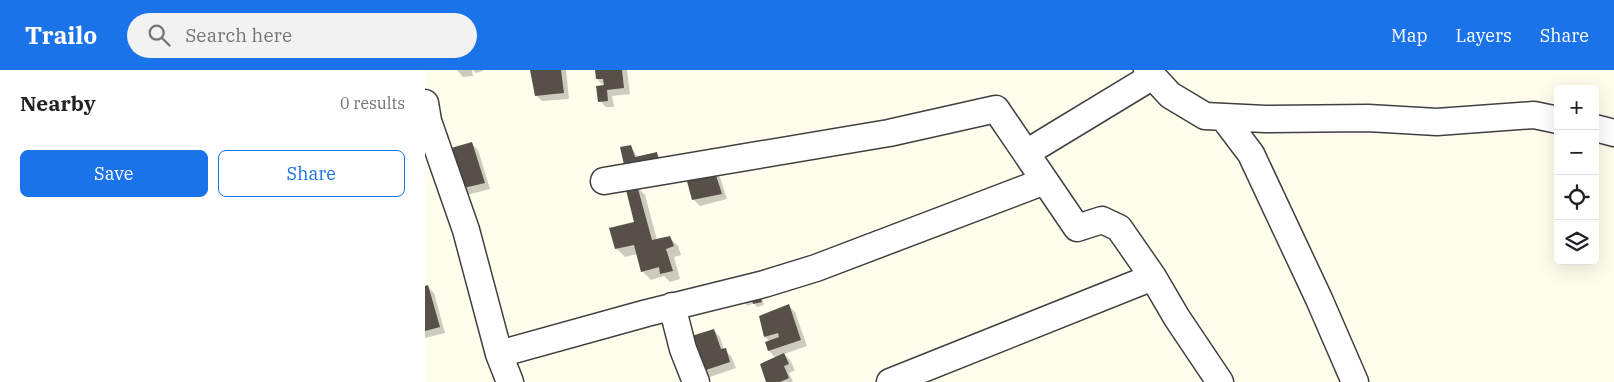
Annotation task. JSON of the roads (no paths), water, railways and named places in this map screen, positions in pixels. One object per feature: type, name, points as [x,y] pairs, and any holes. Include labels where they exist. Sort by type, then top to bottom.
[{"type":"street","points":[[1026,153],[1150,73],[1170,95],[1205,116],[1368,118],[1437,122],[1534,115],[1554,119]]},
{"type":"street","points":[[425,103],[428,121],[466,230],[499,354],[510,382]]},
{"type":"street","points":[[604,181],[889,133],[996,109],[1077,228],[1102,220],[1119,228],[1153,277],[1177,318],[1220,382]]},
{"type":"street","points":[[1223,117],[1251,154],[1319,299],[1355,382]]},
{"type":"street","points":[[1599,129],[1614,132]]},
{"type":"street","points":[[499,354],[673,306],[764,284],[816,268],[1045,181]]},
{"type":"street","points":[[890,382],[1153,277]]},
{"type":"street","points":[[673,306],[683,349],[696,382]]}]
